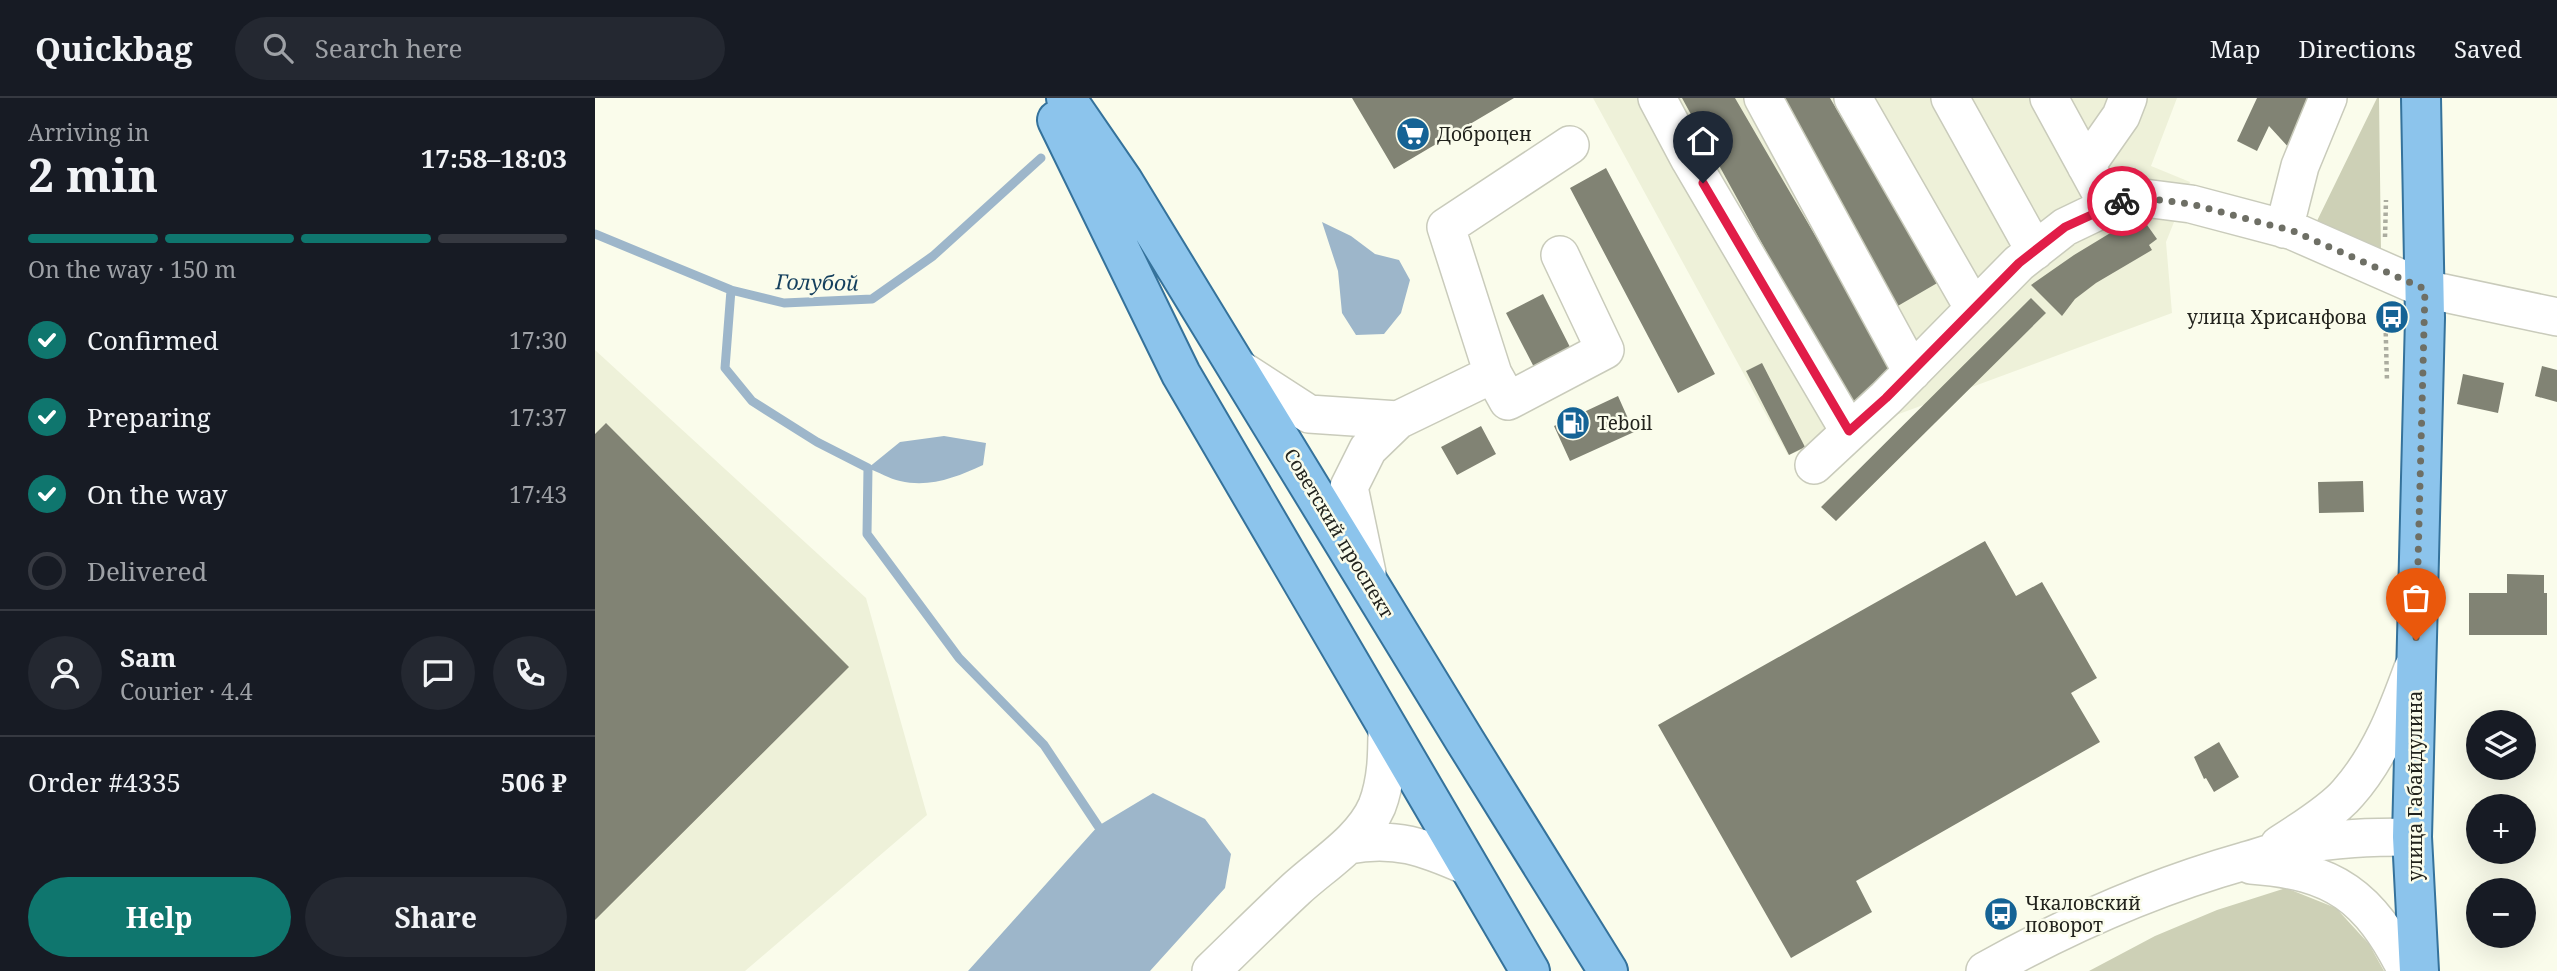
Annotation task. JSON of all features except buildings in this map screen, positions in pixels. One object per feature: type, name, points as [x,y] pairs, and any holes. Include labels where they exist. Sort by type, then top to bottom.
[{"type":"main road","points":[[1046,98],[1181,373],[1530,971]]},
{"type":"main road","name":"Советский проспект","points":[[1066,98],[1123,181],[1608,971]]},
{"type":"main road","name":"улица Габайдулина","points":[[2419,971],[2412,837],[2425,289],[2421,98]]},
{"type":"street","points":[[1657,98],[1690,160],[1849,431]]},
{"type":"street","points":[[1763,98],[1912,372]]},
{"type":"street","points":[[1853,98],[1974,309]]},
{"type":"street","points":[[1950,98],[2035,251]]},
{"type":"street","points":[[2049,98],[2108,206]]},
{"type":"street","points":[[2086,166],[2121,116],[2128,98]]},
{"type":"street","points":[[2284,229],[2300,166],[2328,98]]},
{"type":"street","points":[[1560,256],[1605,350],[1508,401],[1493,374],[1446,227],[1570,145]]},
{"type":"street","points":[[1814,465],[1912,372],[2019,263],[2065,227],[2116,202],[2144,198],[2191,204],[2284,229],[2385,269],[2425,289],[2557,317]]},
{"type":"street","points":[[1238,368],[1309,415],[1398,420]]},
{"type":"street","points":[[1370,584],[1349,487],[1367,449],[1398,420],[1493,374]]},
{"type":"street","points":[[2248,860],[2298,832],[2347,794],[2376,754],[2392,723],[2415,664]]},
{"type":"street","points":[[1211,971],[1296,889],[1348,845],[1364,826],[1376,807],[1387,759],[1387,727]]},
{"type":"street","points":[[1985,971],[2062,929],[2120,904],[2248,860],[2295,846],[2364,836],[2412,837]]},
{"type":"street","points":[[1348,845],[1373,840],[1424,847],[1467,866]]},
{"type":"street","points":[[2248,860],[2320,877],[2349,894],[2374,915],[2407,971]]},
{"type":"shaded area","points":[[1593,98],[2177,98],[2151,166],[2190,182],[2166,242],[2172,313],[1788,455]]},
{"type":"shaded area","points":[[2379,98],[2381,252],[2315,225]]},
{"type":"shaded area","points":[[595,350],[866,598],[927,815],[745,971],[595,971]]},
{"type":"shaded area","points":[[2286,888],[2336,908],[2369,944],[2384,971],[2089,971],[2155,936],[2217,910]]},
{"type":"water","points":[[1322,222],[1351,236],[1375,254],[1399,260],[1410,280],[1401,313],[1384,334],[1356,335],[1342,313],[1338,271]]},
{"type":"water","points":[[944,436],[986,443],[983,465],[953,477],[922,483],[896,480],[868,468],[900,442]]},
{"type":"water","points":[[1153,793],[1205,819],[1231,854],[1225,888],[1150,971],[968,971],[1098,826]]},
{"type":"waterway","name":"Голубой","points":[[595,234],[731,290],[784,303],[872,299],[933,256],[1041,158]]},
{"type":"waterway","points":[[731,290],[725,368],[752,401],[817,442],[868,468],[867,534],[959,658],[1044,745],[1098,826]]},
{"type":"way so far","points":[[2122,201],[2144,198],[2191,204],[2293,231],[2385,269],[2425,289],[2416,640]]},
{"type":"place","name":"Доброцен","points":[[1413,134]]},
{"type":"place","name":"улица Хрисанфова","points":[[2392,317]]},
{"type":"place","name":"Teboil","points":[[1573,423]]},
{"type":"place","name":"Чкаловский поворот","points":[[2001,914]]},
{"type":"route","points":[[1703,183],[1849,431],[1886,398],[2019,263],[2065,227],[2122,201]]}]
